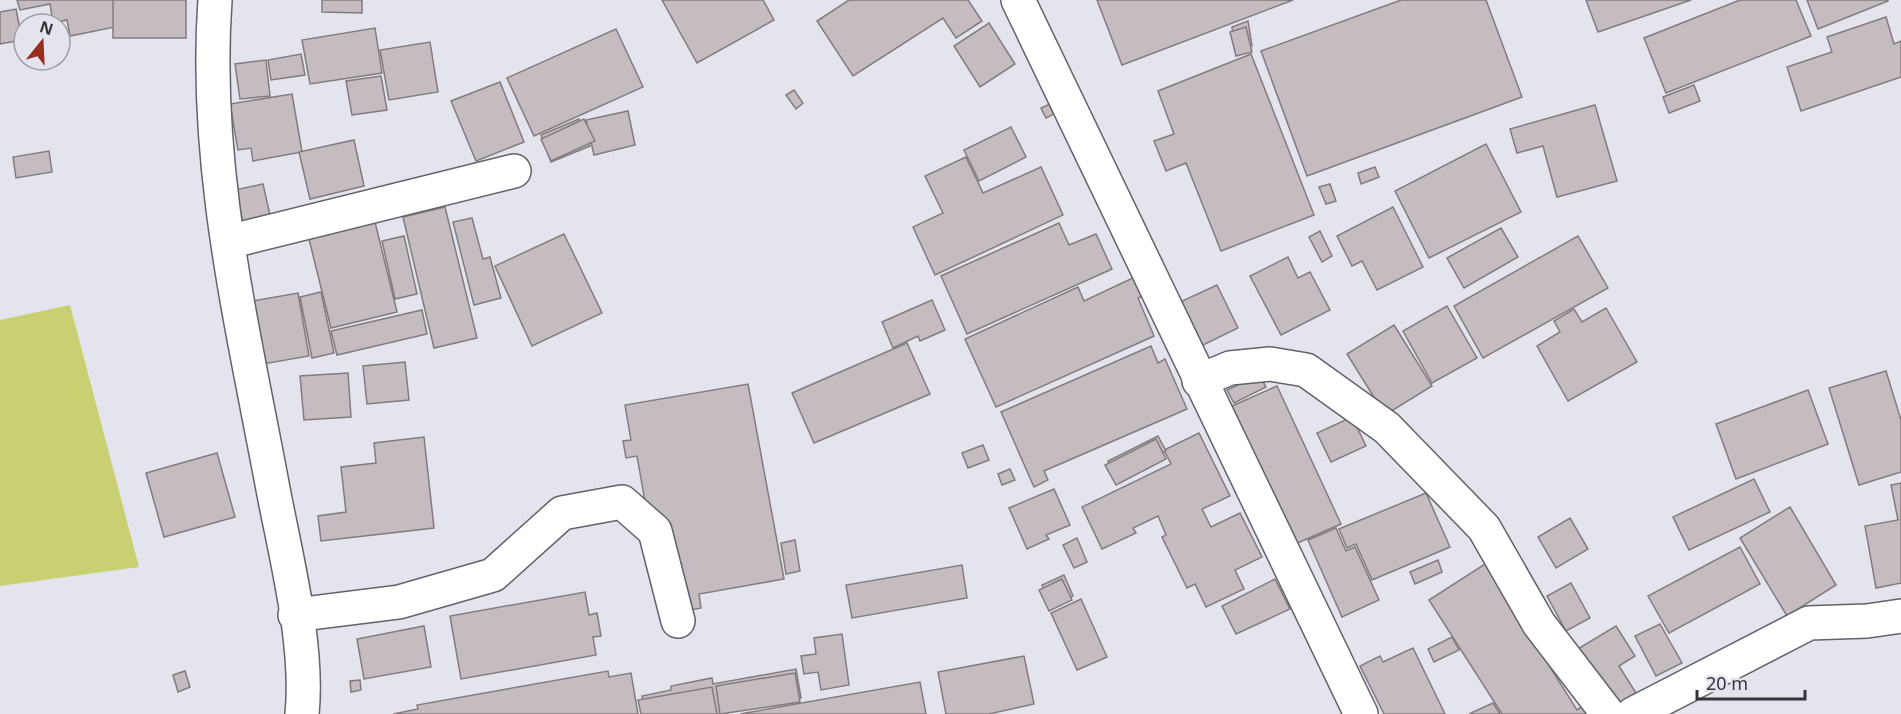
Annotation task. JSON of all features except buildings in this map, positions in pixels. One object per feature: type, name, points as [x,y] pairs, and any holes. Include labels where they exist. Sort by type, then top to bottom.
[{"type":"street","points":[[215,0],[211,49],[214,149],[228,242],[295,615],[300,648],[302,714]]},
{"type":"street","points":[[1018,0],[1199,381],[1361,714]]},
{"type":"street","points":[[228,242],[514,171]]},
{"type":"street","points":[[1199,381],[1230,368],[1270,364],[1306,370],[1387,428],[1484,528],[1539,624],[1608,714]]},
{"type":"street","points":[[295,615],[399,602],[493,575],[562,513],[622,502],[655,531],[678,621]]},
{"type":"street","points":[[1633,714],[1809,623],[1901,616]]},
{"type":"green space","points":[[70,305],[139,567],[0,586],[0,320]]}]
